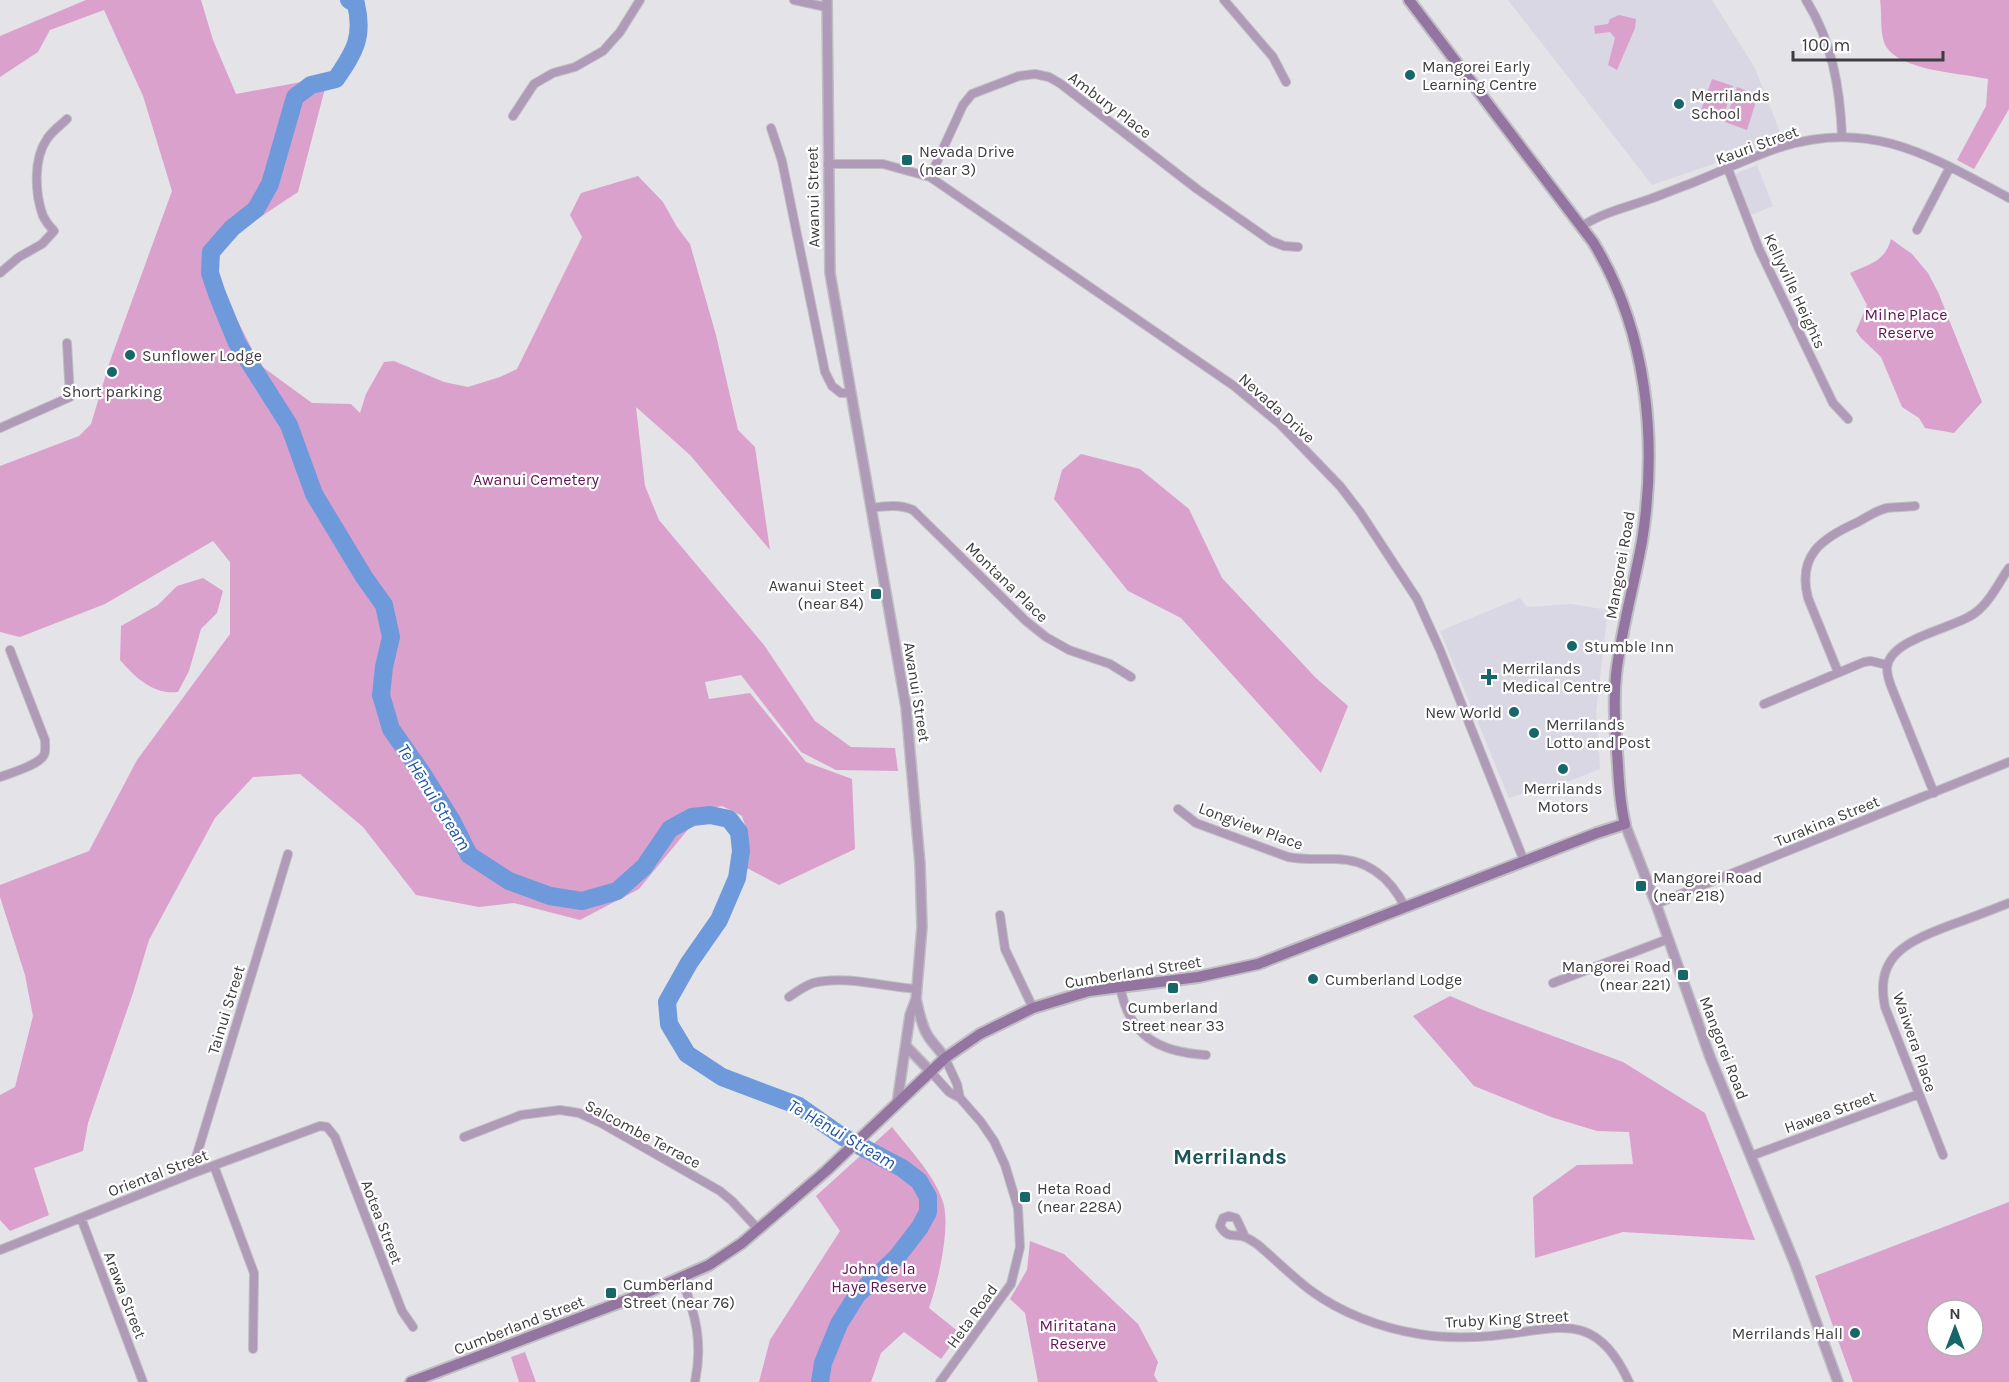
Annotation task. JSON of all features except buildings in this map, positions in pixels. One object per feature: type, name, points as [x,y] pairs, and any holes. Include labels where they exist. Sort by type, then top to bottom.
[{"type":"main road","name":"Mangorei Road","points":[[1409,0],[1582,226],[1604,260],[1620,296],[1638,352],[1647,411],[1647,486],[1644,523],[1616,677],[1618,797],[1625,824]]},
{"type":"main road","name":"Cumberland Street","points":[[411,1382],[681,1278],[709,1265],[742,1243],[838,1159],[945,1058],[980,1034],[1032,1008],[1067,996],[1120,986],[1198,977],[1258,964],[1597,832],[1625,824]]},
{"type":"street","points":[[513,116],[534,84],[553,73],[575,67],[603,51],[620,32],[640,0]]},
{"type":"street","points":[[794,0],[826,4]]},
{"type":"street","points":[[1224,0],[1273,57],[1286,82]]},
{"type":"street","points":[[1806,0],[1826,41],[1833,66],[1841,110],[1842,136]]},
{"type":"street","name":"Awanui Street","points":[[826,4],[830,273],[909,733],[922,896],[922,927],[916,994],[910,1015],[897,1104]]},
{"type":"street","name":"Ambury Place","points":[[930,177],[963,105],[972,94],[1019,76],[1035,75],[1061,84],[1197,189],[1271,241],[1284,246],[1298,247]]},
{"type":"street","points":[[0,273],[19,256],[42,244],[54,231],[44,218],[39,201],[38,166],[40,152],[48,138],[67,119]]},
{"type":"street","name":"Awanui Street","points":[[771,128],[782,161],[825,372],[831,386],[841,393],[850,393]]},
{"type":"street","name":"Kauri Street","points":[[1582,226],[1625,207],[1779,148],[1842,136],[1884,141],[1925,154],[2009,198]]},
{"type":"street","name":"Nevada Drive","points":[[828,164],[884,164],[930,177],[1234,386],[1280,424],[1340,486],[1417,598],[1524,861]]},
{"type":"street","points":[[1917,230],[1950,167]]},
{"type":"street","name":"Kellyville Heights","points":[[1728,169],[1764,260],[1833,403],[1848,419]]},
{"type":"street","points":[[0,428],[70,397],[67,343]]},
{"type":"street","name":"Montana Place","points":[[871,508],[906,506],[914,510],[1046,638],[1069,650],[1110,664],[1131,677]]},
{"type":"street","points":[[1838,672],[1805,586],[1807,565],[1812,553],[1831,535],[1886,508],[1915,506]]},
{"type":"street","points":[[1934,793],[1888,678],[1887,665],[1890,657],[1905,644],[1977,612],[2009,568]]},
{"type":"street","points":[[0,777],[39,761],[44,755],[45,748],[45,740],[10,650]]},
{"type":"street","points":[[1764,704],[1864,662],[1887,665]]},
{"type":"street","name":"Turakina Street","points":[[1656,904],[2009,762]]},
{"type":"street","name":"Longview Place","points":[[1178,809],[1196,823],[1288,857],[1301,860],[1352,860],[1365,865],[1387,879],[1405,907]]},
{"type":"street","name":"Mangorei Road","points":[[1625,824],[1656,904],[1710,1058],[1795,1264],[1838,1382]]},
{"type":"street","name":"Tainui Street","points":[[191,1174],[288,854]]},
{"type":"street","name":"Waiwera Place","points":[[1943,1155],[1885,1007],[1883,981],[1886,969],[1894,956],[1906,945],[2009,903]]},
{"type":"street","points":[[1000,915],[1005,949],[1032,1008]]},
{"type":"street","points":[[1553,984],[1668,939]]},
{"type":"street","points":[[789,997],[812,984],[828,982],[845,982],[916,994]]},
{"type":"street","points":[[1120,986],[1130,1019],[1144,1035],[1170,1050],[1206,1055]]},
{"type":"street","name":"Awanui Street","points":[[916,994],[923,1027],[945,1058]]},
{"type":"street","points":[[906,1046],[931,1072]]},
{"type":"street","name":"Heta Road","points":[[945,1058],[957,1084],[960,1098]]},
{"type":"street","name":"Heta Road","points":[[931,1072],[949,1092],[960,1098],[994,1141],[1005,1165],[1018,1208],[1020,1247],[1011,1284],[940,1382]]},
{"type":"street","name":"Hawea Street","points":[[1751,1156],[1919,1094]]},
{"type":"street","name":"Salcombe Terrace","points":[[464,1137],[521,1115],[560,1110],[579,1113],[601,1123],[720,1191],[758,1229]]},
{"type":"street","name":"Oriental Street","points":[[0,1250],[313,1127],[327,1127]]},
{"type":"street","name":"Aotea Street","points":[[327,1127],[335,1137],[402,1311],[413,1327]]},
{"type":"street","points":[[214,1166],[254,1273],[253,1349]]},
{"type":"street","name":"Arawa Street","points":[[81,1218],[143,1382]]},
{"type":"street","name":"Truby King Street","points":[[1245,1237],[1263,1249],[1311,1291],[1373,1322],[1396,1329],[1442,1337],[1492,1336],[1546,1328],[1571,1328],[1584,1331],[1605,1344],[1618,1361],[1629,1382]]},
{"type":"street","points":[[681,1278],[695,1318],[699,1338],[699,1361],[694,1382]]},
{"type":"shaded area","name":"Merrilands School","points":[[1508,0],[1712,0],[1755,68],[1783,140],[1652,185]]},
{"type":"shaded area","points":[[1757,165],[1773,206],[1746,217],[1730,176]]},
{"type":"shaded area","points":[[1520,598],[1527,607],[1571,604],[1608,610],[1596,712],[1600,769],[1549,789],[1546,786],[1509,798],[1440,631]]},
{"type":"green space","name":"Awanui Cemetery","points":[[86,0],[201,0],[213,40],[236,94],[328,77],[298,192],[226,240],[217,255],[220,286],[260,365],[312,403],[351,404],[360,413],[366,394],[384,362],[394,361],[444,382],[468,387],[517,369],[582,237],[570,215],[581,193],[638,176],[663,202],[690,244],[716,335],[738,430],[755,447],[770,550],[690,455],[636,407],[645,486],[659,520],[764,645],[815,721],[851,747],[895,748],[898,771],[836,770],[801,752],[741,675],[705,682],[709,699],[750,693],[806,762],[852,779],[855,849],[779,885],[741,865],[748,834],[742,816],[722,806],[704,810],[639,889],[580,920],[514,903],[479,907],[416,895],[363,827],[300,774],[253,777],[215,818],[149,940],[88,1123],[83,1151],[34,1168],[49,1215],[10,1231],[0,1220],[0,1095],[15,1087],[33,1016],[25,975],[0,897],[0,885],[89,851],[137,760],[230,634],[230,562],[213,541],[105,604],[20,637],[0,632],[0,466],[79,436],[91,424],[110,361],[172,191],[143,96],[104,10],[50,30],[38,52],[0,77],[0,36]]},
{"type":"green space","points":[[1880,0],[2009,0],[2009,109],[1974,169],[1957,160],[1986,106],[1988,79],[1914,65],[1890,52],[1883,37]]},
{"type":"green space","points":[[1619,15],[1636,19],[1635,28],[1617,70],[1608,65],[1615,38],[1610,32],[1595,34],[1594,26],[1608,24],[1610,19]]},
{"type":"green space","points":[[1712,79],[1733,86],[1722,121],[1700,113]]},
{"type":"green space","points":[[1737,87],[1758,95],[1747,130],[1725,122]]},
{"type":"green space","name":"Milne Place Reserve","points":[[1891,239],[1912,254],[1928,273],[1938,292],[1982,402],[1954,433],[1925,428],[1919,418],[1902,407],[1881,357],[1856,331],[1867,305],[1850,273],[1870,264],[1885,253]]},
{"type":"green space","points":[[1081,454],[1140,469],[1189,509],[1222,578],[1316,678],[1348,706],[1321,773],[1181,618],[1128,591],[1054,499],[1062,470]]},
{"type":"green space","points":[[203,578],[223,591],[217,613],[201,629],[189,671],[178,692],[160,691],[145,684],[120,660],[121,626],[158,605],[177,586]]},
{"type":"green space","points":[[1450,996],[1623,1062],[1705,1113],[1755,1240],[1623,1232],[1535,1258],[1533,1197],[1577,1165],[1633,1164],[1629,1132],[1597,1131],[1551,1117],[1474,1086],[1413,1016]]},
{"type":"green space","name":"John de la Haye Reserve","points":[[892,1127],[926,1170],[942,1199],[945,1210],[945,1237],[940,1269],[929,1308],[960,1333],[941,1359],[904,1332],[881,1353],[871,1382],[759,1382],[770,1340],[840,1231],[816,1196]]},
{"type":"green space","points":[[2009,1202],[2009,1382],[1853,1382],[1815,1276]]},
{"type":"green space","name":"Miritatana Reserve","points":[[1030,1241],[1064,1254],[1138,1324],[1158,1362],[1154,1375],[1158,1382],[1038,1382],[1025,1313],[1010,1299],[1027,1270]]},
{"type":"green space","points":[[525,1352],[536,1382],[519,1382],[511,1357]]},
{"type":"waterway","name":"Te Hēnui Stream","points":[[349,0],[356,4],[358,16],[356,44],[336,79],[311,85],[295,97],[270,184],[256,209],[232,228],[211,252],[210,273],[217,294],[237,343],[289,425],[314,494],[364,577],[384,605],[391,637],[384,667],[381,695],[391,729],[452,821],[469,855],[509,881],[550,896],[582,901],[617,891],[644,867],[670,829],[692,817],[710,815],[729,819],[739,832],[741,851],[737,878],[719,920],[689,963],[667,1002],[669,1024],[687,1054],[722,1077],[799,1106],[843,1137],[902,1168],[919,1181],[928,1197],[928,1212],[920,1227],[897,1257],[857,1295],[839,1324],[823,1363],[820,1382]]},
{"type":"place","name":"Mangorei Early Learning Centre","points":[[1410,75]]},
{"type":"place","name":"Merrilands School","points":[[1679,104]]},
{"type":"place","name":"Nevada Drive (near 3)","points":[[907,160]]},
{"type":"place","name":"Sunflower Lodge","points":[[130,355]]},
{"type":"place","name":"Short parking","points":[[112,372]]},
{"type":"place","name":"Awanui Steet (near 84)","points":[[876,594]]},
{"type":"place","name":"Stumble Inn","points":[[1572,646]]},
{"type":"place","name":"Merrilands Medical Centre","points":[[1489,677]]},
{"type":"place","name":"New World","points":[[1514,712]]},
{"type":"place","name":"Merrilands Lotto and Post","points":[[1534,733]]},
{"type":"place","name":"Merrilands Motors","points":[[1563,769]]},
{"type":"place","name":"Mangorei Road (near 218)","points":[[1641,886]]},
{"type":"place","name":"Mangorei Road (near 221)","points":[[1683,975]]},
{"type":"place","name":"Cumberland Lodge","points":[[1313,979]]},
{"type":"place","name":"Cumberland Street near 33","points":[[1173,988]]},
{"type":"place","name":"Heta Road (near 228A)","points":[[1025,1197]]},
{"type":"place","name":"Cumberland Street (near 76)","points":[[611,1293]]},
{"type":"place","name":"Merrilands Hall","points":[[1855,1333]]},
{"type":"district","name":"Merrilands","points":[[1230,1157]]}]
